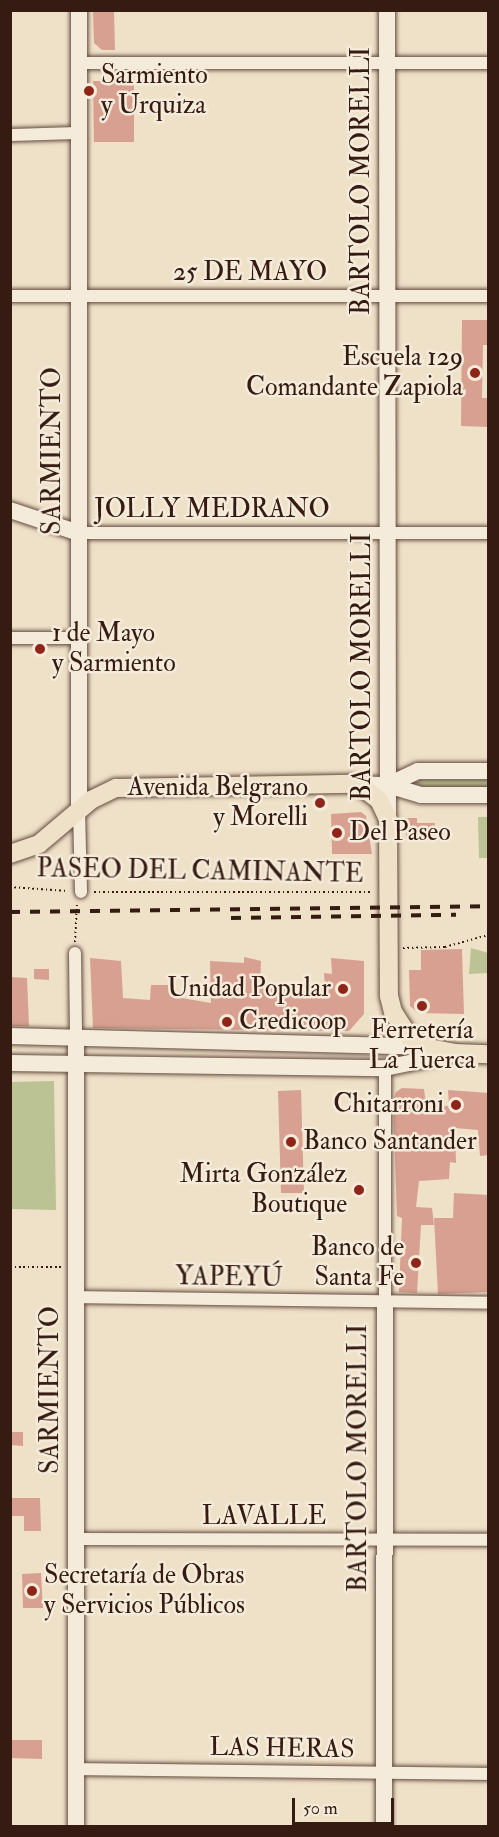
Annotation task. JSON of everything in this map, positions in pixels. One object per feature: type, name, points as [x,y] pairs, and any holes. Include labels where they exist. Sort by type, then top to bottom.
[{"type":"main road","points":[[10,854],[39,844],[102,794],[133,785],[353,784],[379,800],[388,819]]},
{"type":"main road","name":"BARTOLO MORELLI","points":[[388,819],[389,948],[393,1012]]},
{"type":"main road","points":[[393,1012],[410,1038],[424,1047],[454,1053],[489,1054]]},
{"type":"street","name":"SARMIENTO","points":[[79,10],[79,810],[81,891]]},
{"type":"street","name":"BARTOLO MORELLI","points":[[387,10],[388,819]]},
{"type":"street","points":[[79,63],[489,63]]},
{"type":"street","points":[[10,135],[79,133]]},
{"type":"street","name":"25 DE MAYO","points":[[10,296],[489,296]]},
{"type":"street","points":[[10,510],[79,533]]},
{"type":"street","name":"JOLLY MEDRANO","points":[[79,533],[489,532]]},
{"type":"street","points":[[10,638],[79,638]]},
{"type":"street","points":[[388,784],[418,771],[489,771]]},
{"type":"street","points":[[353,784],[388,784],[421,795],[489,795]]},
{"type":"street","name":"SARMIENTO","points":[[75,953],[77,1063],[76,1827]]},
{"type":"street","name":"BARTOLO MORELLI","points":[[384,1827],[386,1068],[393,1012]]},
{"type":"street","points":[[10,1036],[389,1044],[424,1047]]},
{"type":"street","points":[[10,1063],[386,1068],[454,1053]]},
{"type":"street","name":"YAPEYÚ","points":[[76,1297],[385,1304],[489,1303]]},
{"type":"street","name":"LAVALLE","points":[[76,1539],[489,1540]]},
{"type":"street","name":"LAS HERAS","points":[[76,1769],[489,1774]]},
{"type":"path","name":"PASEO DEL CAMINANTE","points":[[10,887],[81,891],[388,892]]},
{"type":"path","points":[[75,953],[74,911],[81,891]]},
{"type":"path","points":[[389,948],[445,947],[489,935]]},
{"type":"path","points":[[10,1266],[76,1268]]},
{"type":"green space","points":[[419,780],[488,780],[488,789],[419,789],[415,783]]},
{"type":"green space","points":[[478,817],[488,817],[488,858],[479,858]]},
{"type":"green space","points":[[471,948],[488,953],[488,973],[469,974]]},
{"type":"green space","points":[[54,1081],[56,1210],[11,1209],[11,1082]]},
{"type":"building","points":[[93,10],[114,10],[115,50],[102,50],[94,43]]},
{"type":"building","points":[[93,81],[134,81],[134,142],[94,142]]},
{"type":"building","name":"Escuela 129 Comandante Zapiola","points":[[462,320],[489,320],[489,345],[483,345],[482,398],[489,398],[489,427],[461,426]]},
{"type":"building","points":[[361,812],[366,816],[372,854],[332,854],[331,814]]},
{"type":"building","points":[[406,818],[417,818],[417,823],[435,823],[435,837],[406,838]]},
{"type":"building","points":[[462,949],[464,1014],[418,1013],[410,1006],[409,970],[421,970],[421,950]]},
{"type":"building","points":[[244,957],[261,961],[260,988],[298,990],[298,984],[325,986],[324,973],[332,974],[331,958],[364,961],[364,1014],[349,1031],[93,1028],[90,958],[121,961],[123,998],[150,1000],[151,985],[170,985],[170,996],[211,1003],[210,961],[244,963]]},
{"type":"building","points":[[34,969],[49,969],[49,980],[34,979]]},
{"type":"building","points":[[10,977],[27,978],[29,1026],[10,1026]]},
{"type":"building","points":[[402,1088],[424,1089],[426,1105],[449,1106],[448,1090],[489,1093],[489,1155],[480,1156],[478,1130],[455,1128],[456,1163],[450,1162],[449,1179],[419,1181],[416,1207],[432,1208],[434,1225],[421,1225],[417,1293],[399,1292],[402,1218],[397,1216],[393,1100],[396,1092]]},
{"type":"building","name":"Banco Santander","points":[[301,1090],[304,1193],[281,1193],[278,1091]]},
{"type":"building","points":[[454,1193],[489,1195],[489,1292],[438,1294],[434,1218],[453,1218]]},
{"type":"building","points":[[10,1432],[23,1432],[23,1446],[10,1445]]},
{"type":"building","points":[[10,1498],[40,1498],[41,1531],[24,1531],[24,1516],[10,1516]]},
{"type":"building","name":"Secretaría de Obras y Servicios Públicos","points":[[41,1573],[43,1608],[23,1608],[22,1574]]},
{"type":"building","points":[[10,1740],[42,1740],[42,1759],[10,1758]]},
{"type":"railway","points":[[10,912],[488,906]]},
{"type":"railway","points":[[231,918],[456,915]]},
{"type":"place","name":"Sarmiento y Urquiza","points":[[89,91]]},
{"type":"place","name":"Escuela 129 Comandante Zapiola","points":[[475,373]]},
{"type":"place","name":"1 de Mayo y Sarmiento","points":[[40,649]]},
{"type":"place","name":"Avenida Belgrano y Morelli","points":[[320,803]]},
{"type":"place","name":"Del Paseo","points":[[337,833]]},
{"type":"place","name":"Unidad Popular","points":[[343,989]]},
{"type":"place","name":"Ferretería La Tuerca","points":[[422,1006]]},
{"type":"place","name":"Credicoop","points":[[227,1022]]},
{"type":"place","name":"Chitarroni","points":[[456,1105]]},
{"type":"place","name":"Banco Santander","points":[[291,1142]]},
{"type":"place","name":"Mirta González Boutique","points":[[359,1190]]},
{"type":"place","name":"Banco de Santa Fe","points":[[416,1263]]},
{"type":"place","name":"Secretaría de Obras y Servicios Públicos","points":[[32,1591]]}]
